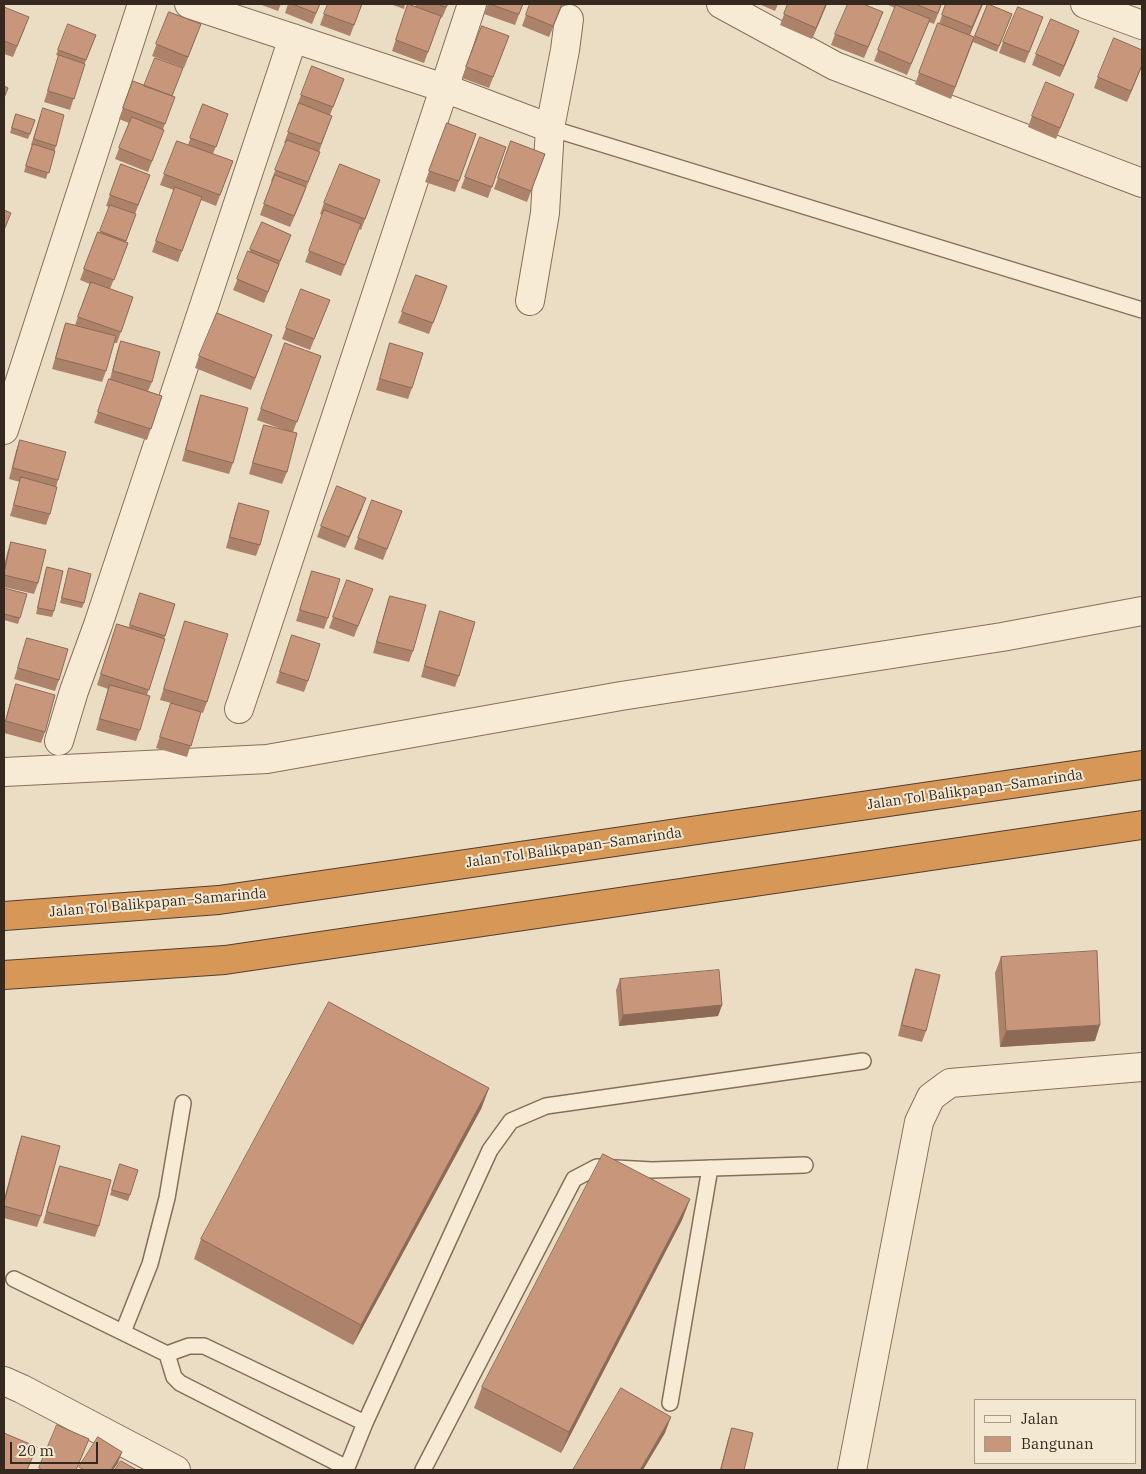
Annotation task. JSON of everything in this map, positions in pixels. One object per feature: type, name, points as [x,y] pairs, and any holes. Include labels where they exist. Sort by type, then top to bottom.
[{"type":"highway","name":"Jalan Tol Balikpapan–Samarinda","points":[[4,916],[219,900],[1142,765]]},
{"type":"highway","points":[[4,975],[225,960],[1142,825]]},
{"type":"street","points":[[4,430],[142,4]]},
{"type":"street","points":[[189,4],[444,88],[550,128]]},
{"type":"street","points":[[238,709],[472,4]]},
{"type":"street","points":[[721,4],[835,66],[1142,183]]},
{"type":"street","points":[[1085,4],[1128,15]]},
{"type":"street","points":[[530,301],[544,213],[550,128],[569,19]]},
{"type":"street","points":[[59,741],[292,38]]},
{"type":"street","points":[[4,772],[267,758],[621,696],[1002,637],[1142,611]]},
{"type":"street","points":[[852,1470],[919,1122],[930,1097],[950,1082],[1142,1067]]},
{"type":"street","points":[[4,1380],[176,1470]]},
{"type":"lane","points":[[550,128],[1142,310]]},
{"type":"lane","points":[[167,1354],[174,1377],[180,1383],[346,1469],[365,1423],[490,1150],[511,1122],[546,1106],[863,1061]]},
{"type":"lane","points":[[123,1332],[150,1264],[167,1198],[183,1103]]},
{"type":"lane","points":[[423,1470],[574,1180],[597,1167],[652,1170],[805,1165]]},
{"type":"lane","points":[[670,1403],[710,1168]]},
{"type":"lane","points":[[14,1279],[167,1354],[195,1345],[204,1346],[365,1423]]},
{"type":"building","points":[[293,4],[320,4],[316,13]]},
{"type":"building","points":[[328,4],[362,4],[354,25],[324,14]]},
{"type":"building","points":[[408,4],[441,16],[428,52],[396,40]]},
{"type":"building","points":[[490,4],[523,4],[519,14]]},
{"type":"building","points":[[530,4],[562,4],[553,26],[526,15]]},
{"type":"building","points":[[788,4],[826,4],[816,28],[784,14]]},
{"type":"building","points":[[848,4],[863,4],[883,12],[868,47],[835,34]]},
{"type":"building","points":[[916,4],[941,4],[938,13]]},
{"type":"building","points":[[946,4],[982,4],[972,27],[942,15]]},
{"type":"building","points":[[988,4],[1012,14],[999,46],[975,36]]},
{"type":"building","points":[[896,5],[930,19],[911,64],[878,50]]},
{"type":"building","points":[[4,7],[29,17],[17,46],[4,41]]},
{"type":"building","points":[[1018,7],[1043,17],[1029,52],[1003,42]]},
{"type":"building","points":[[169,12],[201,24],[188,57],[156,44]]},
{"type":"building","points":[[1051,19],[1079,31],[1064,66],[1036,54]]},
{"type":"building","points":[[938,23],[974,37],[955,87],[919,73]]},
{"type":"building","points":[[68,24],[96,35],[86,60],[58,50]]},
{"type":"building","points":[[482,26],[509,36],[493,77],[466,67]]},
{"type":"building","points":[[1114,38],[1142,50],[1142,65],[1131,91],[1098,77]]},
{"type":"building","points":[[59,55],[85,64],[74,99],[48,91]]},
{"type":"building","points":[[155,58],[183,68],[172,96],[144,86]]},
{"type":"building","points":[[312,66],[344,79],[333,107],[301,95]]},
{"type":"building","points":[[133,81],[175,97],[165,124],[123,108]]},
{"type":"building","points":[[1046,82],[1074,94],[1060,128],[1032,116]]},
{"type":"building","points":[[4,86],[8,88],[4,98]]},
{"type":"building","points":[[299,103],[332,116],[321,144],[288,132]]},
{"type":"building","points":[[203,104],[228,114],[216,147],[190,138]]},
{"type":"building","points":[[43,108],[64,115],[56,146],[34,139]]},
{"type":"building","points":[[16,114],[35,120],[30,134],[12,128]]},
{"type":"building","points":[[132,117],[164,130],[152,161],[119,148]]},
{"type":"building","points":[[447,123],[476,134],[459,181],[429,171]]},
{"type":"building","points":[[480,137],[506,147],[492,187],[465,177]]},
{"type":"building","points":[[287,140],[320,152],[308,182],[275,170]]},
{"type":"building","points":[[177,141],[233,161],[220,195],[164,174]]},
{"type":"building","points":[[511,141],[545,154],[531,191],[498,178]]},
{"type":"building","points":[[33,144],[55,151],[49,173],[26,166]]},
{"type":"building","points":[[121,164],[150,175],[138,205],[110,195]]},
{"type":"building","points":[[340,164],[380,180],[365,219],[324,203]]},
{"type":"building","points":[[275,175],[306,187],[294,216],[264,204]]},
{"type":"building","points":[[175,187],[202,197],[182,251],[156,241]]},
{"type":"building","points":[[110,205],[136,214],[126,241],[100,231]]},
{"type":"building","points":[[4,210],[11,213],[4,230]]},
{"type":"building","points":[[324,210],[361,224],[345,265],[309,251]]},
{"type":"building","points":[[262,222],[291,235],[280,261],[250,249]]},
{"type":"building","points":[[98,232],[128,243],[114,280],[84,269]]},
{"type":"building","points":[[248,251],[279,264],[268,292],[237,279]]},
{"type":"building","points":[[416,275],[447,286],[433,323],[402,312]]},
{"type":"building","points":[[91,282],[133,297],[121,332],[78,317]]},
{"type":"building","points":[[301,289],[330,300],[314,339],[286,328]]},
{"type":"building","points":[[217,313],[272,335],[255,378],[199,356]]},
{"type":"building","points":[[66,323],[116,336],[106,371],[56,358]]},
{"type":"building","points":[[121,341],[160,352],[152,382],[113,371]]},
{"type":"building","points":[[285,343],[321,356],[297,422],[261,409]]},
{"type":"building","points":[[390,343],[423,353],[412,388],[380,379]]},
{"type":"building","points":[[109,379],[162,396],[151,429],[98,412]]},
{"type":"building","points":[[201,395],[248,408],[233,463],[186,450]]},
{"type":"building","points":[[264,425],[297,433],[287,472],[253,463]]},
{"type":"building","points":[[20,440],[66,452],[58,480],[13,468]]},
{"type":"building","points":[[21,477],[57,487],[50,514],[14,505]]},
{"type":"building","points":[[337,486],[366,498],[349,537],[321,526]]},
{"type":"building","points":[[372,500],[402,511],[387,549],[358,538]]},
{"type":"building","points":[[239,503],[269,511],[260,545],[230,537]]},
{"type":"building","points":[[11,542],[46,550],[38,583],[4,575]]},
{"type":"building","points":[[47,567],[63,571],[54,611],[38,608]]},
{"type":"building","points":[[69,568],[91,574],[84,603],[62,598]]},
{"type":"building","points":[[312,571],[340,579],[328,618],[300,610]]},
{"type":"building","points":[[347,580],[373,589],[358,626],[333,617]]},
{"type":"building","points":[[4,588],[27,594],[20,618],[4,614]]},
{"type":"building","points":[[140,593],[175,604],[165,636],[130,625]]},
{"type":"building","points":[[390,596],[426,605],[413,651],[377,642]]},
{"type":"building","points":[[440,611],[475,622],[459,676],[425,666]]},
{"type":"building","points":[[185,621],[228,634],[207,702],[164,689]]},
{"type":"building","points":[[117,624],[165,639],[149,690],[101,674]]},
{"type":"building","points":[[292,635],[320,644],[308,681],[280,672]]},
{"type":"building","points":[[27,638],[68,649],[59,680],[18,668]]},
{"type":"building","points":[[16,684],[55,695],[45,732],[6,721]]},
{"type":"building","points":[[110,685],[150,696],[140,730],[100,719]]},
{"type":"building","points":[[171,703],[201,712],[191,746],[160,737]]},
{"type":"building","points":[[1097,951],[1100,1025],[1006,1031],[1001,957]]},
{"type":"building","points":[[916,969],[940,975],[926,1031],[902,1025]]},
{"type":"building","points":[[719,970],[722,1005],[623,1015],[620,979]]},
{"type":"building","points":[[329,1002],[489,1088],[361,1325],[201,1239]]},
{"type":"building","points":[[22,1136],[60,1146],[41,1216],[4,1206]]},
{"type":"building","points":[[603,1154],[690,1199],[569,1432],[482,1387]]},
{"type":"building","points":[[120,1164],[138,1170],[130,1195],[112,1190]]},
{"type":"building","points":[[60,1166],[111,1180],[99,1226],[47,1212]]},
{"type":"building","points":[[621,1388],[671,1417],[640,1470],[573,1470]]},
{"type":"building","points":[[57,1425],[89,1439],[76,1470],[43,1470],[39,1468]]},
{"type":"building","points":[[732,1428],[753,1433],[744,1470],[721,1470]]},
{"type":"building","points":[[4,1433],[37,1447],[27,1470],[4,1470]]},
{"type":"building","points":[[98,1437],[122,1452],[111,1470],[84,1470],[79,1467]]},
{"type":"building","points":[[121,1461],[137,1470],[115,1470]]}]
